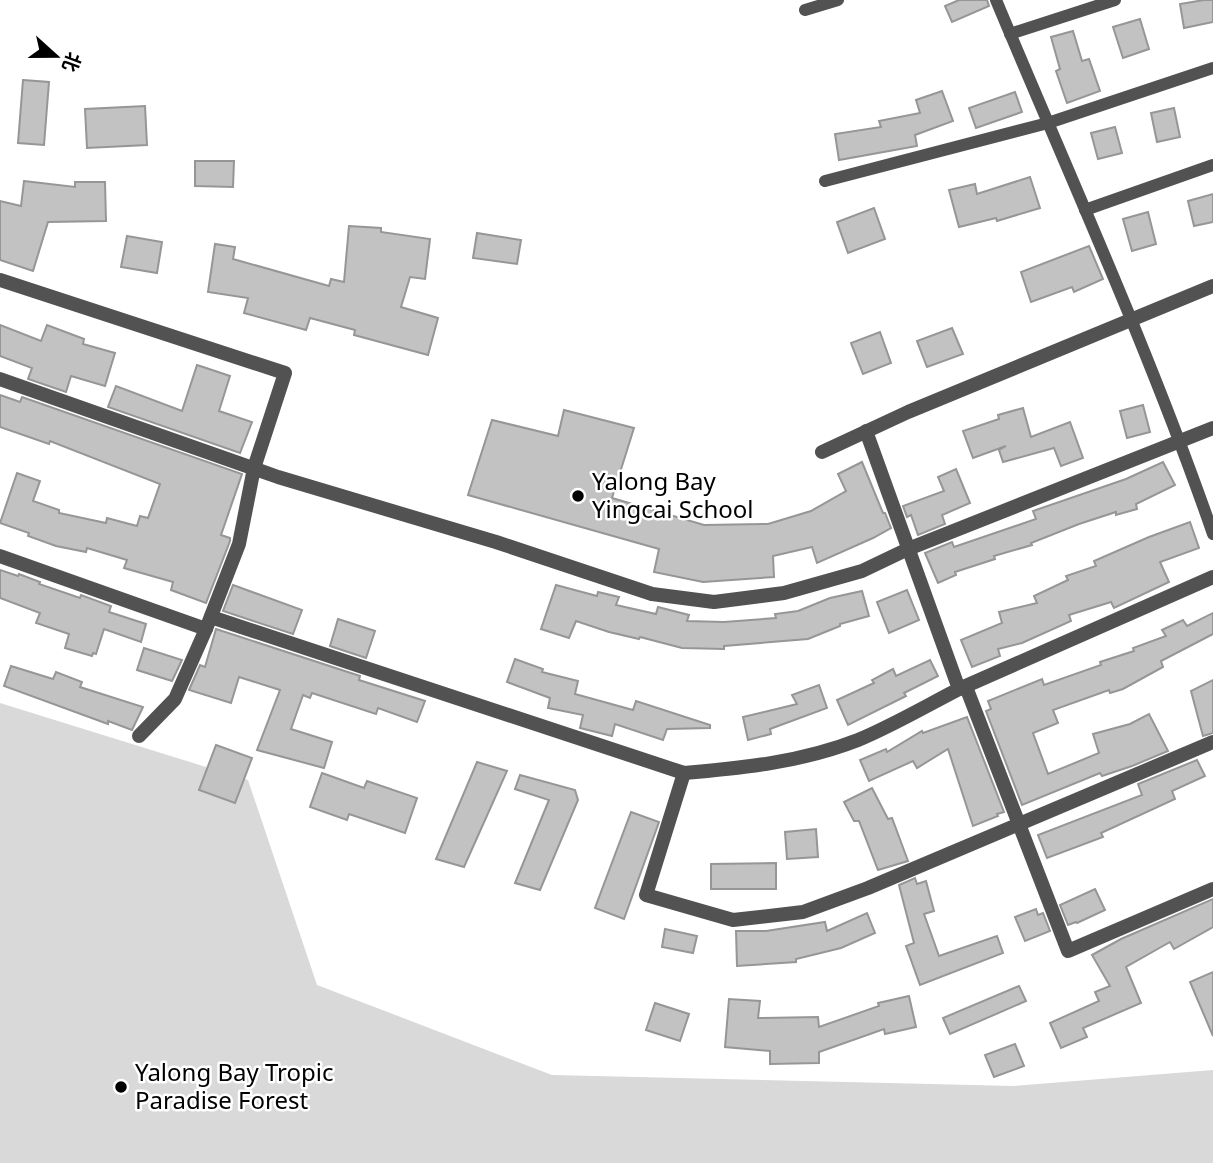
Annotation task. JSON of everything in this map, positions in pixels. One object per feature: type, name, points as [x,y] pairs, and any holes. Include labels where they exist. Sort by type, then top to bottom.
[{"type":"street","points":[[0,280],[285,373],[254,468],[239,544],[209,623],[175,699],[139,736]]},
{"type":"street","points":[[822,452],[866,431],[1213,286]]},
{"type":"street","points":[[0,379],[254,468],[496,541],[652,594],[715,602],[784,593],[862,571],[908,549],[1213,428]]},
{"type":"street","points":[[866,431],[908,549],[1068,951],[1213,889]]},
{"type":"street","points":[[0,556],[684,773],[760,767],[857,740],[963,688],[1213,577]]},
{"type":"street","points":[[684,773],[646,895],[733,920],[803,912],[868,888],[1213,742]]},
{"type":"lane","points":[[805,10],[838,0]]},
{"type":"lane","points":[[996,0],[1132,319],[1181,441],[1213,534]]},
{"type":"lane","points":[[1010,34],[1115,0]]},
{"type":"lane","points":[[825,181],[1048,123],[1213,68]]},
{"type":"lane","points":[[1085,210],[1213,165]]},
{"type":"shaded area","points":[[0,703],[248,780],[317,985],[552,1075],[1014,1086],[1213,1070],[1213,1163],[0,1163]]},
{"type":"building","points":[[959,0],[987,0],[989,6],[952,22],[945,6]]},
{"type":"building","points":[[1213,0],[1213,22],[1184,28],[1180,4]]},
{"type":"building","points":[[1140,19],[1149,49],[1123,58],[1113,27]]},
{"type":"building","points":[[1073,31],[1082,61],[1089,59],[1100,91],[1067,103],[1056,71],[1060,69],[1051,37]]},
{"type":"building","points":[[23,80],[49,82],[44,145],[18,143]]},
{"type":"building","points":[[942,91],[953,121],[915,135],[917,146],[839,160],[835,134],[881,127],[879,121],[920,113],[916,100]]},
{"type":"building","points":[[1015,92],[1022,112],[976,128],[969,108]]},
{"type":"building","points":[[145,106],[147,145],[87,148],[85,109]]},
{"type":"building","points":[[1174,108],[1180,137],[1157,142],[1151,113]]},
{"type":"building","points":[[1115,127],[1122,153],[1098,159],[1091,133]]},
{"type":"building","points":[[195,161],[234,161],[233,187],[195,186]]},
{"type":"building","points":[[1030,177],[1040,208],[997,221],[996,218],[959,227],[949,190],[975,184],[977,194]]},
{"type":"building","points":[[24,181],[75,187],[75,182],[105,182],[106,221],[48,222],[33,271],[0,260],[0,201],[21,206]]},
{"type":"building","points":[[1213,194],[1213,222],[1194,226],[1188,201]]},
{"type":"building","points":[[874,208],[885,239],[848,253],[837,222]]},
{"type":"building","points":[[1148,212],[1156,244],[1132,251],[1123,219]]},
{"type":"building","points":[[349,226],[381,228],[381,232],[430,239],[425,279],[410,277],[401,307],[438,318],[428,355],[354,335],[355,330],[310,318],[306,330],[244,313],[248,298],[208,292],[215,244],[235,247],[233,259],[329,286],[331,279],[344,282]]},
{"type":"building","points":[[477,233],[521,240],[517,264],[473,258]]},
{"type":"building","points":[[127,236],[162,242],[157,273],[121,267]]},
{"type":"building","points":[[1089,246],[1103,279],[1074,292],[1072,287],[1031,302],[1021,272]]},
{"type":"building","points":[[0,325],[41,341],[47,325],[84,339],[83,344],[115,353],[105,386],[71,376],[66,392],[28,379],[32,368],[0,356]]},
{"type":"building","points":[[952,328],[963,354],[927,367],[917,341]]},
{"type":"building","points":[[880,332],[891,363],[863,374],[851,343]]},
{"type":"building","points":[[197,365],[230,376],[219,411],[252,422],[240,453],[108,407],[116,386],[182,411]]},
{"type":"building","points":[[0,395],[20,402],[22,397],[242,474],[221,535],[230,538],[230,541],[206,603],[171,590],[173,582],[124,568],[127,560],[87,548],[86,552],[56,546],[0,523],[17,473],[40,481],[33,501],[59,510],[59,513],[106,523],[107,518],[137,526],[140,516],[148,518],[160,484],[50,441],[49,444],[0,427]]},
{"type":"building","points":[[1143,405],[1150,432],[1127,438],[1120,411]]},
{"type":"building","points":[[1023,408],[1031,437],[1070,422],[1083,458],[1061,466],[1054,448],[1003,462],[999,450],[1006,446],[973,458],[963,431],[999,419],[998,415]]},
{"type":"building","name":"Yalong Bay Yingcai School","points":[[564,410],[634,428],[612,498],[704,525],[768,524],[811,511],[846,491],[838,474],[862,462],[891,528],[817,563],[812,547],[773,556],[774,577],[703,582],[654,572],[659,549],[468,495],[492,420],[558,436]]},
{"type":"building","points":[[1163,462],[1175,485],[1136,504],[1137,509],[1116,515],[1116,512],[1079,524],[1031,543],[1032,545],[994,556],[995,559],[955,572],[956,575],[938,583],[925,553],[952,542],[954,547],[1036,519],[1033,511],[1126,479]]},
{"type":"building","points":[[956,469],[970,503],[942,515],[945,524],[918,535],[911,515],[907,517],[903,506],[944,491],[938,477]]},
{"type":"building","points":[[1190,522],[1199,548],[1160,562],[1169,582],[1114,608],[1111,602],[1069,615],[1071,621],[1022,643],[998,649],[1000,656],[972,667],[961,640],[1002,623],[999,612],[1037,603],[1034,596],[1068,580],[1066,576],[1096,566],[1094,561]]},
{"type":"building","points":[[0,570],[111,606],[109,612],[146,624],[141,642],[104,629],[96,654],[93,653],[92,656],[65,648],[69,634],[36,623],[40,613],[0,598]]},
{"type":"building","points":[[233,585],[302,610],[293,634],[223,611]]},
{"type":"building","points":[[556,585],[597,596],[598,592],[619,597],[616,605],[656,614],[658,607],[689,615],[687,621],[724,622],[776,618],[775,614],[798,611],[830,598],[862,591],[869,616],[840,624],[808,639],[724,646],[724,649],[682,648],[609,632],[576,621],[569,638],[541,629]]},
{"type":"building","points":[[907,590],[919,620],[889,633],[877,602]]},
{"type":"building","points":[[1213,613],[1213,634],[1161,661],[1163,667],[1123,689],[1110,693],[1109,690],[1053,710],[1058,723],[1033,733],[1048,774],[1099,753],[1093,734],[1130,724],[1149,714],[1168,751],[1102,776],[1100,773],[1022,805],[986,711],[991,709],[988,701],[1042,679],[1044,685],[1101,665],[1100,662],[1134,651],[1133,648],[1166,636],[1162,630],[1183,620],[1187,626]]},
{"type":"building","points":[[338,619],[375,631],[366,658],[330,646]]},
{"type":"building","points":[[216,629],[360,676],[359,680],[425,701],[417,722],[378,708],[376,714],[312,693],[310,698],[303,695],[291,729],[332,742],[324,768],[257,750],[280,690],[239,677],[231,703],[189,690],[200,665],[205,667]]},
{"type":"building","points":[[144,648],[182,660],[172,681],[137,670]]},
{"type":"building","points":[[515,659],[543,669],[542,672],[578,681],[575,694],[633,710],[636,701],[710,725],[710,728],[667,729],[663,740],[615,724],[612,736],[580,728],[583,715],[548,708],[550,698],[507,682]]},
{"type":"building","points":[[930,660],[938,676],[904,693],[906,696],[848,725],[837,700],[874,683],[872,680],[893,669],[896,676]]},
{"type":"building","points":[[11,666],[53,679],[56,672],[82,682],[80,687],[143,707],[132,730],[108,721],[108,724],[4,686]]},
{"type":"building","points":[[1213,680],[1213,733],[1203,736],[1191,691]]},
{"type":"building","points":[[819,685],[827,708],[770,729],[771,734],[748,740],[743,717],[797,704],[792,695]]},
{"type":"building","points":[[967,717],[1004,812],[997,814],[998,816],[973,826],[948,749],[917,768],[913,761],[869,781],[860,760],[886,749],[887,752],[922,731],[923,733]]},
{"type":"building","points":[[216,745],[252,758],[235,803],[199,790]]},
{"type":"building","points":[[1197,760],[1205,776],[1172,791],[1175,799],[1101,833],[1103,837],[1047,858],[1038,835],[1142,795],[1138,784]]},
{"type":"building","points":[[477,762],[507,771],[464,867],[436,859]]},
{"type":"building","points":[[322,773],[364,788],[367,781],[417,798],[405,833],[349,814],[347,820],[310,807]]},
{"type":"building","points":[[520,775],[575,790],[578,800],[540,890],[515,883],[549,800],[515,789]]},
{"type":"building","points":[[872,788],[888,819],[892,818],[908,861],[878,870],[859,821],[854,821],[844,802]]},
{"type":"building","points":[[631,812],[659,822],[624,919],[595,908]]},
{"type":"building","points":[[816,829],[818,857],[787,859],[785,832]]},
{"type":"building","points":[[776,863],[776,889],[711,889],[711,864]]},
{"type":"building","points":[[915,878],[917,884],[926,881],[934,911],[924,914],[939,956],[997,936],[1003,953],[920,985],[906,946],[914,943],[899,885]]},
{"type":"building","points":[[1095,889],[1105,910],[1068,925],[1060,905]]},
{"type":"building","points":[[1213,899],[1213,927],[1174,949],[1170,942],[1126,967],[1141,1003],[1083,1028],[1087,1037],[1061,1048],[1050,1023],[1099,1001],[1095,992],[1110,986],[1092,955],[1121,939]]},
{"type":"building","points":[[1036,909],[1038,915],[1043,913],[1050,931],[1025,941],[1015,917]]},
{"type":"building","points":[[867,913],[875,933],[841,948],[796,959],[796,962],[737,966],[736,931],[766,931],[825,922],[827,931]]},
{"type":"building","points":[[665,929],[697,936],[693,953],[662,947]]},
{"type":"building","points":[[1213,972],[1213,1036],[1190,982]]},
{"type":"building","points":[[1019,986],[1026,1001],[950,1034],[943,1018]]},
{"type":"building","points":[[909,996],[916,1027],[885,1034],[884,1029],[819,1052],[819,1063],[770,1064],[770,1051],[725,1047],[729,999],[760,1001],[758,1018],[818,1017],[819,1027],[879,1006],[878,1003]]},
{"type":"building","points":[[655,1003],[689,1014],[680,1041],[646,1030]]},
{"type":"building","points":[[1015,1044],[1024,1066],[994,1077],[985,1055]]},
{"type":"place","name":"Yalong Bay Yingcai School","points":[[578,496]]},
{"type":"place","name":"Yalong Bay Tropic Paradise Forest","points":[[121,1087]]}]
